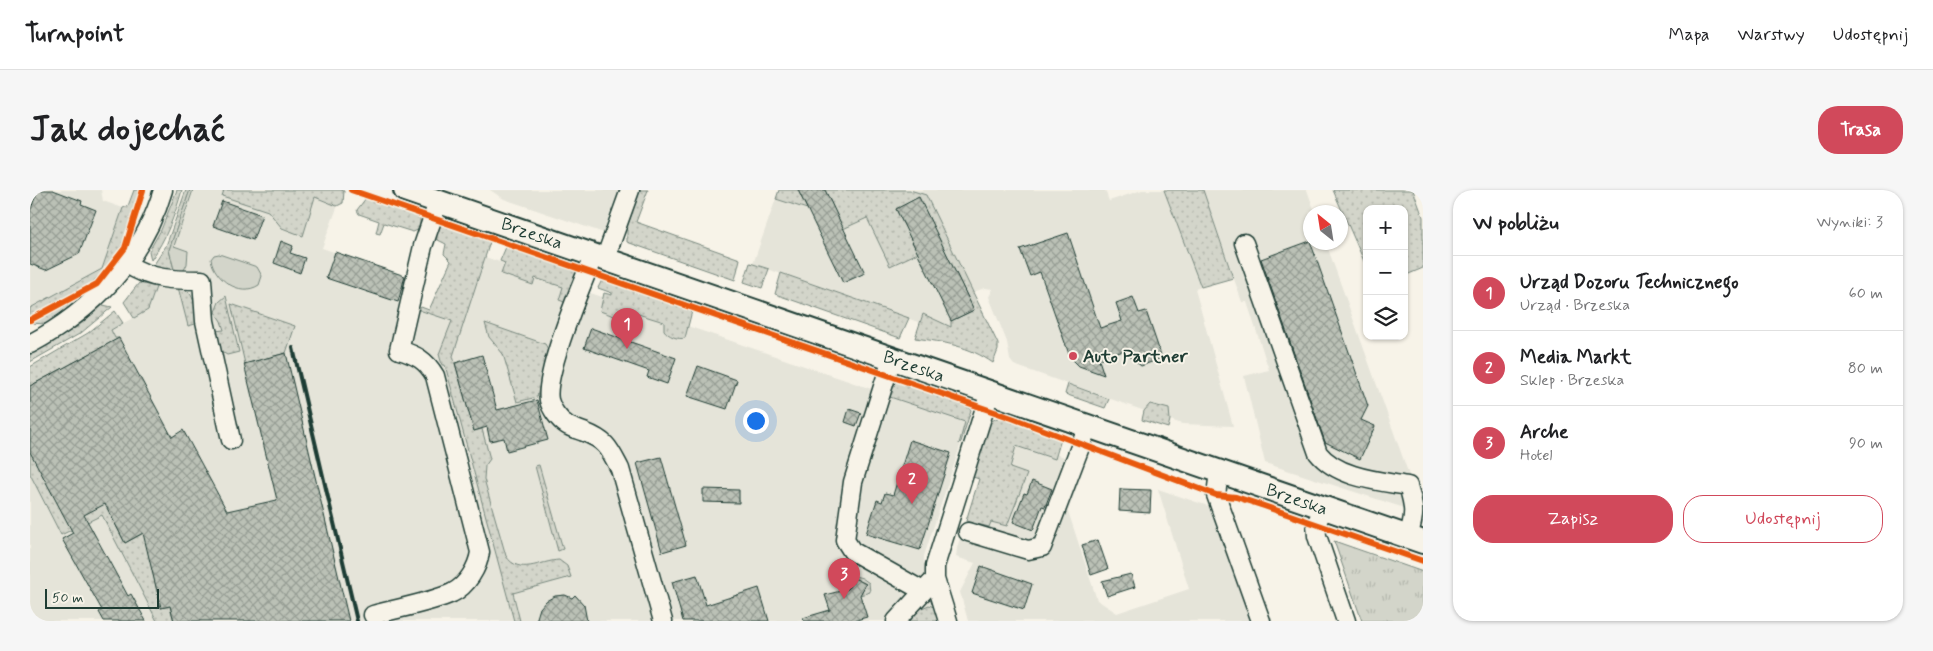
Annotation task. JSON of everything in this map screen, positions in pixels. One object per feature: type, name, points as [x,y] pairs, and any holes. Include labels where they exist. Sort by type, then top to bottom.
[{"type":"main road","name":"Brzeska","points":[[405,190],[1415,540]]},
{"type":"street","points":[[30,344],[57,330],[87,308],[109,286],[126,264],[149,226],[164,190]]},
{"type":"street","points":[[630,190],[600,257],[580,289],[549,381],[549,401],[555,413],[567,426],[602,440],[616,461],[663,621]]},
{"type":"street","points":[[373,615],[454,592],[472,575],[479,563],[480,552],[435,376],[428,365],[416,355],[399,350],[423,246],[438,202]]},
{"type":"street","points":[[1244,243],[1318,453],[1324,460],[1344,471],[1408,486],[1415,506],[1415,540]]},
{"type":"street","points":[[126,264],[137,271],[159,278],[202,280],[205,321],[231,440]]},
{"type":"street","points":[[892,358],[853,482],[845,540],[852,551],[866,560],[929,584],[948,621]]},
{"type":"street","points":[[896,621],[929,584],[990,392]]},
{"type":"street","points":[[968,532],[1028,550],[1042,547],[1088,426]]},
{"type":"street","points":[[1219,472],[1216,494],[1261,621]]},
{"type":"street","points":[[1324,508],[1316,524],[1317,536],[1346,621]]},
{"type":"shaded area","points":[[30,190],[101,190],[103,201],[123,208],[102,269],[30,308]]},
{"type":"shaded area","points":[[190,190],[294,190],[338,205],[322,248],[407,277],[398,302],[419,310],[430,313],[482,256],[968,422],[924,556],[924,567],[943,621],[30,621],[30,373],[148,310]]},
{"type":"shaded area","points":[[490,190],[620,190],[604,233],[504,199]]},
{"type":"shaded area","points":[[779,190],[1105,190],[1109,201],[1142,190],[1164,190],[1201,287],[1195,289],[1233,426],[1182,424],[1014,365],[1010,360],[1007,342],[989,297],[993,289],[985,288],[973,292],[998,344],[921,323],[753,264]]},
{"type":"shaded area","points":[[1203,190],[1307,190],[1312,205],[1303,205],[1303,250],[1329,250],[1423,514],[1265,463],[1244,376],[1269,370],[1247,302],[1242,302]]},
{"type":"shaded area","points":[[994,433],[1085,464],[1068,511],[1097,600],[1117,613],[1189,589],[1158,489],[1208,506],[1216,515],[1253,621],[968,621],[960,592],[975,563],[956,557],[957,548]]},
{"type":"green space","points":[[134,190],[140,190],[128,235],[112,261],[88,287],[30,318],[30,308],[102,269],[123,208],[128,206]]},
{"type":"green space","points":[[177,190],[182,190],[173,218],[166,235],[151,260],[149,251],[161,230]]},
{"type":"green space","points":[[186,190],[190,190],[169,250],[175,273],[157,270],[153,266],[166,246]]},
{"type":"green space","points":[[190,190],[193,190],[174,246],[188,251],[187,264],[184,270],[175,273],[169,250]]},
{"type":"green space","points":[[224,190],[344,191],[343,203],[337,206],[315,197],[303,236],[282,228],[268,211],[222,196]]},
{"type":"green space","points":[[640,190],[648,190],[636,222],[740,259],[735,280],[627,242],[627,227]]},
{"type":"green space","points":[[779,190],[798,190],[807,209],[776,199]]},
{"type":"green space","points":[[825,190],[910,190],[926,195],[998,344],[998,350],[993,363],[975,352],[946,343],[915,338],[923,314],[951,327],[951,321],[974,310],[919,198],[896,209],[918,253],[890,266],[867,218],[843,229]]},
{"type":"green space","points":[[1164,190],[1203,190],[1233,278],[1201,287]]},
{"type":"green space","points":[[1333,190],[1413,190],[1423,217],[1423,268],[1408,274],[1408,205],[1363,205],[1363,259],[1348,224],[1348,205],[1340,205]]},
{"type":"green space","points":[[366,198],[420,217],[420,229],[413,232],[384,223],[380,234],[376,233],[379,221],[359,214],[357,210]]},
{"type":"green space","points":[[440,224],[490,242],[453,356],[474,431],[482,429],[490,459],[485,466],[484,479],[506,556],[511,562],[523,566],[559,560],[567,566],[571,577],[513,593],[520,621],[514,621],[445,365],[442,365],[439,354],[452,321],[419,310],[421,307],[429,310],[451,261],[444,254],[446,244],[434,238],[436,228]]},
{"type":"green space","points":[[506,247],[577,272],[567,303],[559,300],[563,287],[535,278],[533,285],[501,274],[505,263],[500,261]]},
{"type":"green space","points":[[219,254],[257,267],[262,276],[259,285],[243,289],[229,284],[222,279],[213,266],[211,259],[214,255]]},
{"type":"green space","points":[[750,263],[769,269],[762,288],[744,282]]},
{"type":"green space","points":[[781,273],[909,318],[900,338],[775,294]]},
{"type":"green space","points":[[602,280],[692,311],[685,338],[676,338],[668,334],[664,330],[664,322],[638,314],[635,320],[628,321],[600,311],[604,293],[612,295],[612,293],[598,288]]},
{"type":"green space","points":[[139,283],[156,287],[148,310],[134,318],[124,302]]},
{"type":"green space","points":[[178,287],[184,289],[191,296],[199,323],[188,326]]},
{"type":"green space","points":[[91,290],[47,324],[30,323]]},
{"type":"green space","points":[[226,296],[239,352],[227,355],[219,350],[215,331],[224,330],[215,312],[219,302]]},
{"type":"green space","points":[[231,304],[295,326],[286,353],[245,364]]},
{"type":"green space","points":[[103,305],[112,307],[81,333],[30,362],[30,354],[77,327]]},
{"type":"green space","points":[[115,311],[123,323],[111,330],[115,338],[119,338],[30,386],[30,367],[88,333]]},
{"type":"green space","points":[[485,323],[545,344],[548,349],[537,397],[517,402],[503,354],[489,337]]},
{"type":"green space","points":[[895,381],[969,407],[971,410],[961,442],[959,444],[965,422],[890,397]]},
{"type":"green space","points":[[1068,384],[1109,399],[1105,408],[1065,394]]},
{"type":"green space","points":[[1150,404],[1169,409],[1170,420],[1168,428],[1142,420],[1144,411]]},
{"type":"green space","points":[[999,417],[1061,439],[1055,459],[1016,446],[1010,468],[1027,474],[1007,526],[991,522],[989,527],[966,521],[979,479],[970,476],[988,423]]},
{"type":"green space","points":[[30,452],[105,504],[125,543],[153,528],[148,552],[161,608],[170,606],[174,621],[157,621],[102,515],[61,535],[30,474]]},
{"type":"green space","points":[[539,465],[563,549],[558,551],[535,466]]},
{"type":"green space","points":[[1334,541],[1423,572],[1423,621],[1362,621]]},
{"type":"green space","points":[[845,573],[862,578],[869,583],[870,592],[860,595],[866,584],[854,578],[848,589],[841,591],[839,586],[831,582],[834,577]]},
{"type":"green space","points":[[929,605],[936,608],[942,621],[910,621],[917,610]]},
{"type":"building","points":[[38,190],[53,190],[82,201],[81,204],[96,210],[79,254],[46,270],[30,264],[30,211]]},
{"type":"building","points":[[798,190],[825,190],[865,273],[843,283]]},
{"type":"building","points":[[919,197],[974,310],[951,321],[896,209]]},
{"type":"building","points":[[222,201],[262,215],[253,240],[213,226]]},
{"type":"building","points":[[1068,233],[1100,328],[1122,321],[1116,303],[1133,297],[1139,313],[1146,311],[1162,358],[1141,366],[1123,351],[1099,360],[1104,375],[1079,366],[1070,357],[1040,272],[1030,276],[1020,249]]},
{"type":"building","points":[[281,241],[293,246],[290,253],[305,258],[300,273],[274,263]]},
{"type":"building","points":[[1303,244],[1303,250],[1313,250],[1368,406],[1361,420],[1375,426],[1360,459],[1325,442],[1261,259]]},
{"type":"building","points":[[335,252],[405,276],[398,302],[326,278]]},
{"type":"building","points":[[591,328],[676,358],[667,384],[647,377],[649,371],[584,348]]},
{"type":"building","points":[[119,338],[172,437],[183,430],[227,511],[277,500],[244,364],[286,353],[349,621],[174,621],[170,606],[161,608],[143,533],[125,543],[105,504],[84,515],[128,596],[131,594],[146,621],[104,621],[99,612],[102,610],[62,539],[73,533],[30,452],[30,386]]},
{"type":"building","points":[[482,355],[497,410],[537,400],[548,440],[507,451],[504,438],[490,441],[487,427],[474,431],[455,363]]},
{"type":"building","points":[[698,366],[737,380],[727,409],[687,396]]},
{"type":"building","points":[[849,409],[861,413],[856,426],[845,422]]},
{"type":"building","points":[[910,440],[951,453],[920,550],[866,534],[877,500],[882,502],[885,493],[893,495]]},
{"type":"building","points":[[661,457],[686,545],[662,552],[637,463]]},
{"type":"building","points":[[1032,481],[1052,489],[1045,507],[1042,506],[1033,530],[1013,522],[1024,493],[1027,494]]},
{"type":"building","points":[[703,489],[739,490],[739,503],[703,502]]},
{"type":"building","points":[[1120,489],[1151,490],[1150,513],[1119,511]]},
{"type":"building","points":[[1098,540],[1108,569],[1091,575],[1082,545]]},
{"type":"building","points":[[981,566],[1032,584],[1024,610],[972,593]]},
{"type":"building","points":[[1131,574],[1135,587],[1107,596],[1102,581]]},
{"type":"building","points":[[697,575],[706,605],[759,588],[769,621],[683,621],[672,582]]},
{"type":"building","points":[[854,578],[866,584],[860,595],[867,617],[853,621],[804,621],[803,618],[830,610],[825,595],[848,589]]},
{"type":"building","points":[[565,595],[572,598],[575,595],[584,605],[587,621],[536,621],[540,608],[546,601],[555,596]]},
{"type":"railway","points":[[293,348],[357,621]]},
{"type":"cycle path","points":[[30,320],[97,284],[125,248],[143,190]]},
{"type":"cycle path","points":[[351,190],[1012,418],[1216,495],[1236,497],[1423,561]]},
{"type":"place","name":"Urząd Dozoru Technicznego","points":[[627,349]]},
{"type":"place","name":"Auto Partner","points":[[1073,356]]},
{"type":"place","name":"Media Markt","points":[[912,504]]},
{"type":"place","name":"Arche","points":[[844,599]]}]
